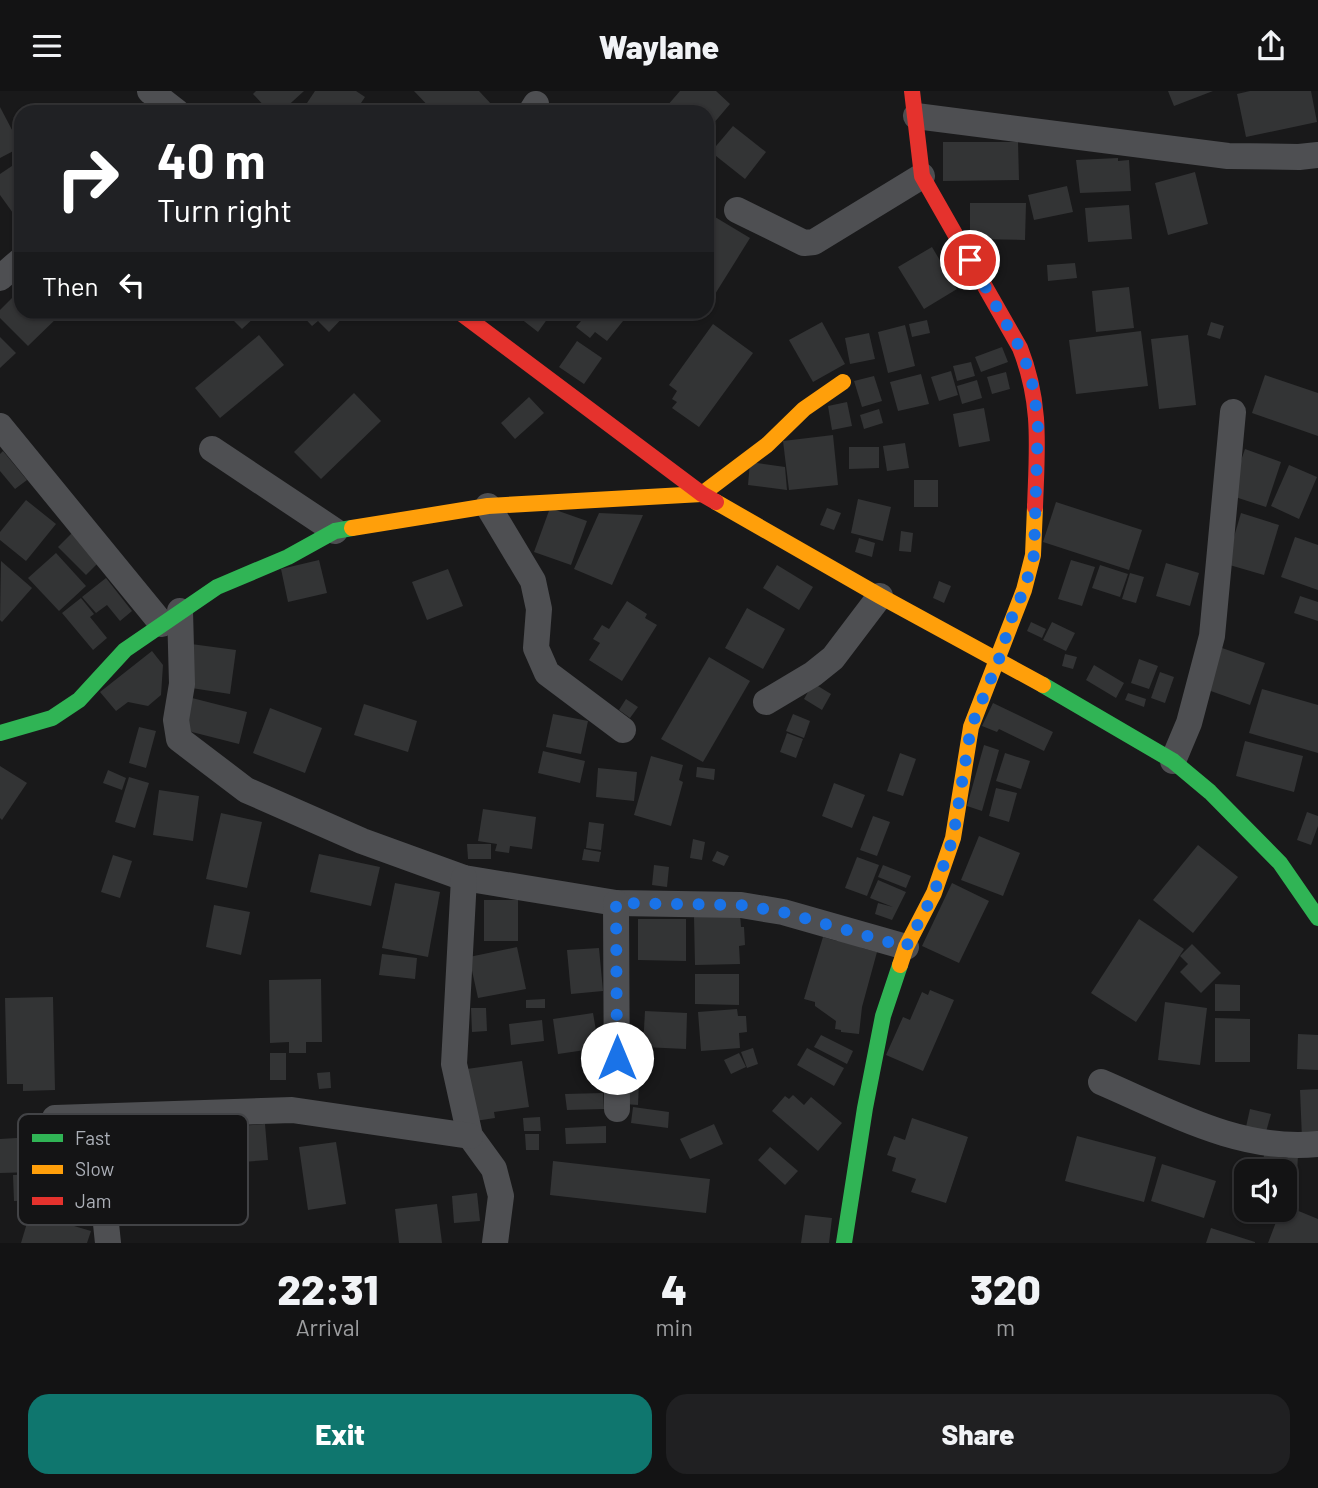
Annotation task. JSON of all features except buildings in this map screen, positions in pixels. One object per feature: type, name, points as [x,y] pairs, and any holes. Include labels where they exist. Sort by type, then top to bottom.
[{"type":"street","points":[[150,91],[168,105]]},
{"type":"street","points":[[844,1243],[865,1108],[883,1016],[906,947],[934,893],[953,838],[971,727],[999,659],[1034,555],[1038,420],[1032,387],[1020,348],[922,176],[914,103],[1228,156],[1318,155]]},
{"type":"street","points":[[737,210],[803,243],[814,242],[922,176]]},
{"type":"street","points":[[0,278],[14,266]]},
{"type":"street","points":[[469,319],[702,494],[880,596],[999,659],[1173,761],[1210,792],[1314,898]]},
{"type":"street","points":[[0,733],[52,718],[79,700],[125,650],[171,617],[217,587],[288,557],[335,531],[488,506],[702,494],[734,472],[804,409],[843,381]]},
{"type":"street","points":[[1173,761],[1189,723],[1212,636],[1233,412]]},
{"type":"street","points":[[0,426],[171,617],[182,684],[176,720],[179,739],[246,790],[362,841],[464,878],[616,903],[741,905],[783,912],[906,947]]},
{"type":"street","points":[[212,449],[335,531]]},
{"type":"street","points":[[488,506],[533,581],[539,609],[537,648],[547,673],[622,730]]},
{"type":"street","points":[[766,702],[813,674],[833,658],[880,596]]},
{"type":"street","points":[[464,878],[454,1064],[470,1136],[494,1169],[501,1196],[495,1243]]},
{"type":"street","points":[[616,903],[617,1109]]},
{"type":"street","points":[[1101,1082],[1209,1128],[1243,1139],[1288,1146],[1318,1144]]},
{"type":"street","points":[[194,1114],[292,1110],[470,1136]]},
{"type":"street","points":[[105,1225],[107,1243]]},
{"type":"traffic: fast","points":[[0,733],[52,718],[79,700],[125,650],[217,587],[288,557],[335,531],[352,528]]},
{"type":"traffic: fast","points":[[1043,685],[1173,761],[1210,792],[1280,863],[1318,918]]},
{"type":"traffic: fast","points":[[844,1243],[865,1108],[883,1016],[900,965]]},
{"type":"traffic: slow","points":[[352,528],[488,506],[702,494],[767,445],[804,409],[843,382]]},
{"type":"traffic: slow","points":[[716,502],[1043,685]]},
{"type":"traffic: slow","points":[[900,965],[906,947],[934,893],[953,838],[971,727],[1024,590],[1033,555],[1035,507]]},
{"type":"traffic: jam","points":[[912,91],[922,176],[1020,348],[1027,368],[1035,407],[1035,507]]},
{"type":"traffic: jam","points":[[469,319],[716,502]]},
{"type":"route","points":[[617,1058],[616,903],[741,905],[783,912],[906,947],[934,893],[953,838],[971,727],[999,659],[1034,555],[1038,420],[1031,376],[1020,348],[970,260]]}]
